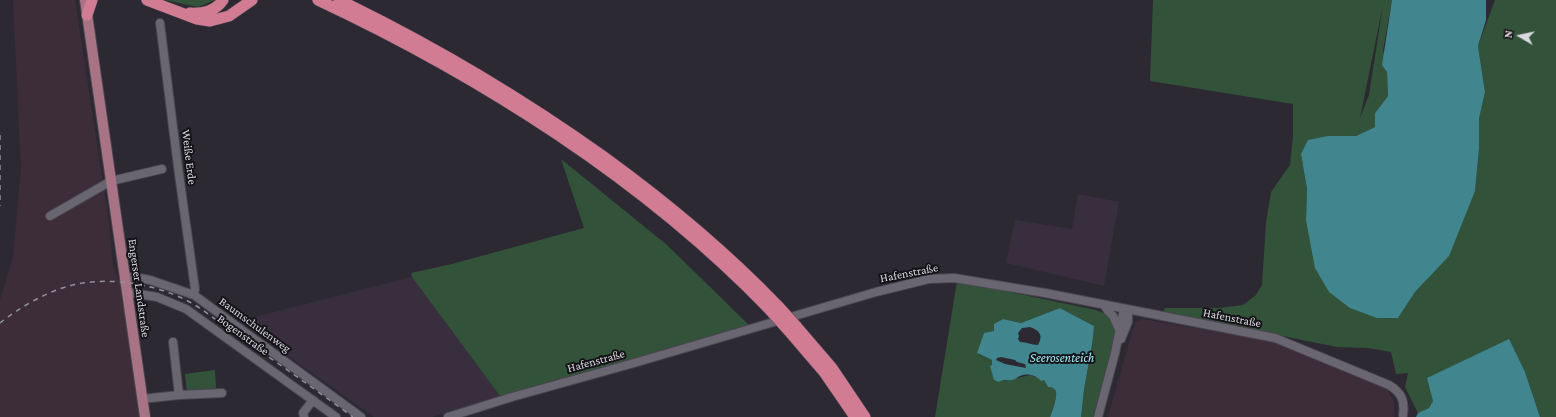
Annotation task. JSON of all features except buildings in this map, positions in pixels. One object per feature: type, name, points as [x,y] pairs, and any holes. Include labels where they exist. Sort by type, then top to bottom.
[{"type":"highway","points":[[87,15],[92,0]]},
{"type":"highway","points":[[147,0],[198,19],[216,20],[228,16],[252,0]]},
{"type":"highway","points":[[180,12],[196,14],[208,12],[218,6],[223,0]]},
{"type":"highway","points":[[318,0],[443,64],[490,91],[563,139],[666,216],[774,308]]},
{"type":"highway","points":[[339,0],[428,45],[495,84],[625,172],[676,212],[744,271],[792,328],[832,368],[865,417]]},
{"type":"highway","points":[[792,328],[855,417]]},
{"type":"main road","name":"Engerser Landstraße","points":[[85,0],[145,417]]},
{"type":"street","name":"Weiße Erde","points":[[160,22],[195,289],[194,295]]},
{"type":"street","points":[[50,216],[111,181],[162,169]]},
{"type":"street","name":"Baumschulenweg","points":[[124,276],[150,280],[194,295],[362,417]]},
{"type":"street","name":"Hafenstraße","points":[[448,417],[512,397],[876,292],[929,279],[954,278],[1045,293],[1275,338],[1390,385],[1398,390],[1404,406],[1403,415]]},
{"type":"street","name":"Bogenstraße","points":[[127,292],[157,297],[186,309],[336,417]]},
{"type":"street","points":[[1104,305],[1113,316],[1119,328]]},
{"type":"street","points":[[1098,417],[1115,353],[1119,328],[1126,309]]},
{"type":"street","points":[[1115,353],[1128,322],[1126,309]]},
{"type":"street","points":[[173,342],[180,395]]},
{"type":"street","points":[[142,399],[222,393]]},
{"type":"street","points":[[304,417],[303,413],[313,400]]},
{"type":"shaded area","points":[[13,0],[75,0],[109,222],[113,267],[124,291],[141,417],[0,417],[0,300],[13,257],[21,168]]},
{"type":"shaded area","points":[[1078,194],[1119,202],[1104,286],[1006,263],[1015,220],[1072,229]]},
{"type":"shaded area","points":[[412,277],[500,396],[432,417],[374,417],[239,321]]},
{"type":"shaded area","points":[[1142,319],[1275,342],[1387,388],[1394,402],[1394,417],[1108,417],[1135,322]]},
{"type":"green space","points":[[165,0],[215,0],[198,7]]},
{"type":"green space","points":[[1153,0],[1392,0],[1383,50],[1387,72],[1388,96],[1375,113],[1375,127],[1356,136],[1328,136],[1301,154],[1307,189],[1306,220],[1398,318],[1415,292],[1429,277],[1475,191],[1479,149],[1479,119],[1485,92],[1478,46],[1495,0],[1556,0],[1556,417],[1540,417],[1525,372],[1433,401],[1429,408],[1418,413],[1405,387],[1408,373],[1396,374],[1391,352],[1368,348],[1337,347],[1163,312],[1165,308],[1219,308],[1243,305],[1256,295],[1262,285],[1266,223],[1271,192],[1290,165],[1293,136],[1293,104],[1150,81]],"holes":[[[1383,5],[1369,95],[1360,118]]]},
{"type":"green space","points":[[561,159],[667,245],[749,325],[500,396],[412,277],[411,273],[452,264],[584,228]]},
{"type":"green space","points":[[957,281],[1096,310],[1116,318],[1114,340],[1093,417],[1081,417],[1094,326],[1060,308],[1021,323],[1003,319],[994,324],[994,331],[978,354],[992,360],[992,374],[994,377],[1005,381],[1030,375],[1044,380],[1048,387],[1056,391],[1055,402],[1050,417],[935,417]]},
{"type":"green space","points":[[215,370],[216,388],[187,391],[185,374]]},
{"type":"water","points":[[1392,0],[1486,0],[1486,20],[1478,46],[1485,92],[1479,119],[1479,149],[1475,191],[1449,256],[1415,292],[1398,318],[1377,318],[1350,308],[1329,292],[1315,268],[1306,220],[1307,189],[1301,154],[1308,140],[1328,136],[1356,136],[1375,127],[1375,113],[1388,96],[1387,72],[1382,65]]},
{"type":"water","name":"Seerosenteich","points":[[1060,308],[1094,326],[1081,417],[1050,417],[1055,402],[1056,391],[1048,387],[1044,380],[1041,381],[1034,376],[1026,375],[1012,380],[1004,380],[999,382],[994,380],[990,366],[992,365],[992,360],[977,353],[984,333],[994,331],[994,324],[1003,319],[1021,323]],"holes":[[[1030,327],[1037,330],[1041,336],[1038,345],[1020,342],[1018,339],[1018,333],[1022,328]],[[1001,357],[1025,364],[1026,368],[1005,364],[996,360],[997,358]]]},
{"type":"water","points":[[1509,339],[1525,372],[1540,417],[1416,417],[1418,413],[1429,408],[1433,401],[1427,378]]},
{"type":"railway","points":[[0,135],[0,206]]},
{"type":"railway","points":[[0,323],[33,301],[61,288],[83,283],[98,282],[142,285],[171,293],[200,308],[353,417]]}]
